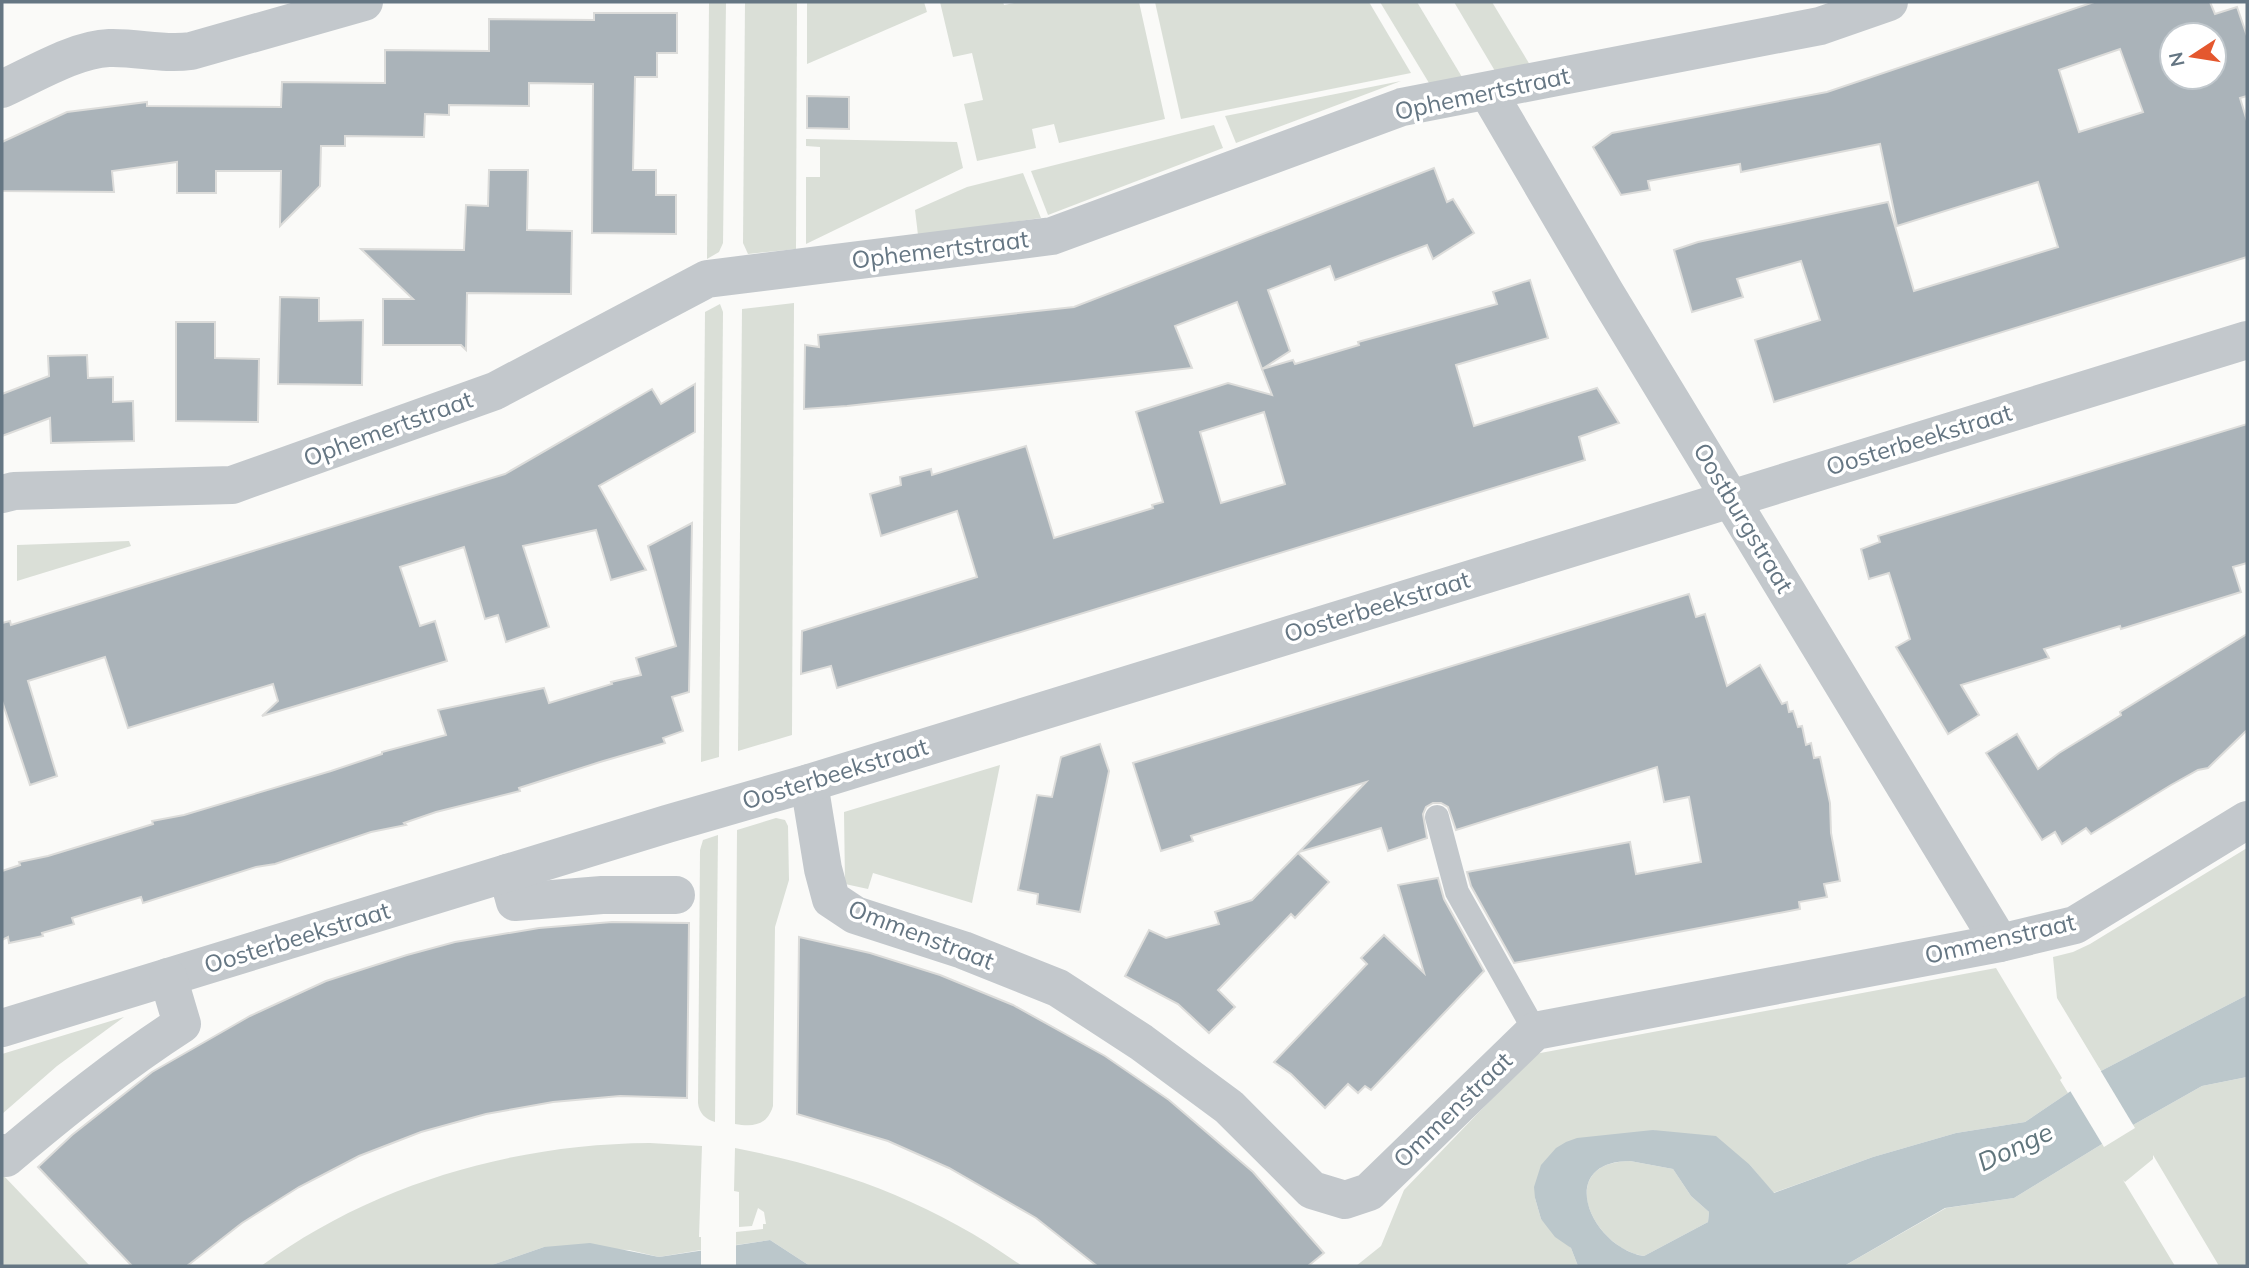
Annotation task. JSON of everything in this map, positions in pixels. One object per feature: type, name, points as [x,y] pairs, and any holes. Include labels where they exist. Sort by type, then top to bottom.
[{"type":"street","points":[[2,89],[84,52],[107,48],[170,54],[191,51],[364,2]]},
{"type":"street","name":"Ophemertstraat","points":[[2,494],[14,491],[232,485],[495,391],[707,279],[1052,236],[1402,107],[1820,26],[1889,2]]},
{"type":"street","name":"Oostburgstraat","points":[[1488,92],[1605,292],[2000,943]]},
{"type":"street","name":"Oosterbeekstraat","points":[[2,1028],[809,783],[2247,340]]},
{"type":"street","name":"Ommenstraat","points":[[809,783],[823,869],[831,899],[855,915],[963,950],[1058,988],[1140,1042],[1229,1107],[1312,1191],[1345,1200],[1369,1192],[1535,1031],[2000,943],[2075,925],[2247,820]]},
{"type":"street","points":[[507,873],[515,902],[602,895],[676,895]]},
{"type":"street","points":[[2,1153],[6,1158],[120,1065],[182,1024],[167,977]]},
{"type":"lane","points":[[1437,817],[1457,892],[1535,1031]]},
{"type":"shaded area","points":[[709,2],[726,2],[723,243],[719,252],[707,259]]},
{"type":"shaded area","points":[[745,2],[797,2],[796,249],[748,254],[743,243]]},
{"type":"shaded area","points":[[807,2],[924,2],[927,12],[807,64]]},
{"type":"shaded area","points":[[940,2],[1003,2],[1004,5],[1019,2],[1139,2],[1165,119],[1059,143],[1054,124],[1032,129],[1036,148],[977,161],[964,104],[983,100],[972,53],[953,57]]},
{"type":"shaded area","points":[[1155,2],[1369,2],[1411,73],[1181,119]]},
{"type":"shaded area","points":[[1380,2],[1417,2],[1462,77],[1429,83]]},
{"type":"shaded area","points":[[1454,2],[1492,2],[1530,65],[1495,71]]},
{"type":"shaded area","points":[[1401,81],[1236,143],[1225,116]]},
{"type":"shaded area","points":[[1214,125],[1223,148],[1048,215],[1031,171]]},
{"type":"shaded area","points":[[806,139],[957,142],[963,168],[806,244],[806,177],[820,177],[820,147],[806,146]]},
{"type":"shaded area","points":[[1023,173],[1041,218],[918,235],[915,210],[967,187]]},
{"type":"shaded area","points":[[794,303],[792,735],[738,751],[742,309]]},
{"type":"shaded area","points":[[720,304],[723,312],[719,757],[701,762],[705,312]]},
{"type":"shaded area","points":[[129,541],[131,546],[17,581],[17,545]]},
{"type":"shaded area","points":[[1000,765],[972,903],[873,873],[868,889],[845,884],[844,812]]},
{"type":"shaded area","points":[[776,818],[785,820],[788,826],[789,880],[775,927],[773,1106],[763,1121],[742,1125],[735,1124],[737,830]]},
{"type":"shaded area","points":[[718,835],[715,1122],[703,1115],[698,1103],[700,850],[703,840]]},
{"type":"shaded area","points":[[2247,848],[2247,995],[2101,1071],[2057,998],[2053,957],[2090,944]]},
{"type":"shaded area","points":[[1996,968],[2062,1078],[2060,1080],[2068,1093],[2025,1122],[1956,1133],[1873,1157],[1773,1193],[1750,1165],[1653,1130],[1535,1198],[1541,1219],[1571,1248],[1578,1266],[1356,1266],[1381,1246],[1404,1190],[1535,1054]]},
{"type":"shaded area","points":[[124,1017],[57,1066],[2,1114],[2,1054]]},
{"type":"shaded area","points":[[2247,1077],[2247,1266],[2219,1266],[2153,1155],[2153,1159],[2125,1182],[2123,1180],[2175,1266],[1844,1266],[1946,1208],[2014,1198],[2202,1086]]},
{"type":"shaded area","points":[[650,1143],[702,1146],[699,1237],[701,1250],[659,1257],[629,1250],[544,1247],[489,1266],[261,1266],[304,1237],[350,1212],[397,1191],[446,1174],[547,1151]]},
{"type":"shaded area","points":[[735,1148],[812,1166],[885,1191],[955,1224],[1022,1266],[810,1266],[770,1240],[736,1245],[736,1232],[763,1229],[763,1224],[766,1224],[764,1212],[758,1208],[752,1226],[739,1227],[739,1192],[734,1191]]},
{"type":"shaded area","points":[[1630,1161],[1673,1169],[1691,1196],[1709,1212],[1708,1222],[1644,1256],[1625,1250],[1609,1238],[1596,1223],[1589,1206],[1587,1189],[1592,1175],[1606,1165]]},
{"type":"shaded area","points":[[2,1174],[90,1266],[2,1266]]},
{"type":"water","name":"Donge","points":[[2247,995],[2247,1077],[2202,1086],[2014,1198],[1945,1208],[1844,1266],[1578,1266],[1571,1248],[1555,1237],[1541,1219],[1535,1198],[1534,1187],[1541,1165],[1556,1148],[1577,1138],[1653,1130],[1716,1136],[1750,1165],[1774,1193],[1873,1157],[1956,1133],[2025,1122],[2099,1072]],"holes":[[[1630,1161],[1673,1169],[1691,1196],[1709,1212],[1708,1222],[1644,1256],[1625,1250],[1609,1238],[1596,1223],[1589,1206],[1587,1189],[1592,1175],[1606,1165]]]},
{"type":"water","points":[[770,1240],[810,1266],[489,1266],[544,1247],[590,1243],[659,1257]]},
{"type":"pier","points":[[2099,1068],[2135,1128],[2104,1147],[2069,1089]]},
{"type":"pier","points":[[736,1241],[736,1266],[701,1266],[701,1246]]},
{"type":"building","points":[[2094,2],[2210,2],[2215,14],[2237,7],[2247,36],[2247,96],[2240,98],[2247,121],[2247,257],[1774,402],[1755,340],[1820,320],[1801,261],[1737,279],[1743,297],[1692,312],[1674,250],[1698,242],[1888,202],[1914,291],[2058,247],[2038,182],[1897,226],[1880,144],[1741,172],[1740,164],[1648,181],[1650,190],[1621,195],[1593,147],[1612,133],[1827,92]],"holes":[[[2120,49],[2143,112],[2079,132],[2059,70]]]},
{"type":"building","points":[[594,13],[677,13],[677,53],[657,53],[657,77],[635,77],[633,170],[656,170],[656,195],[676,195],[676,234],[592,233],[593,84],[529,83],[529,106],[449,105],[449,115],[425,114],[424,137],[345,136],[345,146],[321,146],[320,186],[280,226],[281,171],[216,171],[216,193],[177,193],[177,162],[112,171],[114,192],[2,191],[2,142],[67,112],[147,102],[147,106],[281,107],[282,82],[385,83],[385,50],[489,51],[489,19],[594,20]]},
{"type":"building","points":[[807,96],[849,97],[849,129],[807,128]]},
{"type":"building","points":[[1434,168],[1447,202],[1453,199],[1474,233],[1433,259],[1427,245],[1335,280],[1330,266],[1268,290],[1290,351],[1262,369],[1237,302],[1175,326],[1192,368],[804,409],[805,345],[819,347],[818,335],[1074,307]]},
{"type":"building","points":[[489,170],[528,170],[527,230],[572,231],[571,294],[467,293],[466,350],[461,345],[383,345],[383,299],[413,299],[361,249],[464,250],[466,205],[488,206]]},
{"type":"building","points":[[1530,280],[1548,338],[1456,365],[1474,426],[1597,388],[1619,423],[1579,437],[1585,460],[837,688],[831,666],[801,674],[802,631],[977,577],[957,511],[881,536],[870,494],[901,485],[900,477],[931,469],[932,475],[1026,446],[1054,538],[1153,508],[1152,505],[1163,502],[1136,412],[1228,383],[1272,395],[1262,369],[1293,360],[1295,364],[1359,345],[1358,342],[1497,304],[1493,292]],"holes":[[[1264,412],[1285,484],[1221,503],[1200,432]]]},
{"type":"building","points":[[280,297],[319,298],[319,321],[363,320],[362,385],[278,384]]},
{"type":"building","points":[[176,322],[215,322],[215,358],[259,359],[258,422],[176,421]]},
{"type":"building","points":[[87,355],[88,378],[113,377],[113,402],[133,401],[134,441],[51,443],[50,418],[2,436],[2,394],[49,376],[48,356]]},
{"type":"building","points":[[695,384],[695,432],[599,486],[646,570],[611,580],[596,530],[523,546],[549,627],[506,642],[498,615],[485,619],[464,547],[400,567],[420,626],[435,621],[447,661],[262,716],[278,701],[273,684],[128,728],[105,657],[28,681],[57,776],[30,785],[2,701],[2,623],[10,621],[11,625],[505,474],[652,389],[661,404]]},
{"type":"building","points":[[2247,424],[2247,563],[2233,567],[2241,592],[2121,629],[2120,626],[2044,649],[2049,658],[1961,685],[1979,715],[1948,734],[1896,647],[1910,639],[1889,573],[1869,579],[1861,549],[1880,542],[1878,536]]},
{"type":"building","points":[[692,523],[689,692],[672,697],[683,731],[663,738],[665,743],[519,788],[520,791],[436,812],[404,823],[406,825],[371,832],[143,903],[141,897],[72,918],[74,924],[42,933],[43,936],[9,943],[8,937],[2,940],[2,871],[20,865],[19,862],[48,856],[153,824],[152,821],[184,815],[331,771],[382,752],[446,735],[438,710],[544,688],[549,703],[641,675],[636,658],[676,646],[648,546]]},
{"type":"building","points":[[1689,594],[1696,617],[1705,614],[1727,686],[1760,665],[1782,704],[1787,702],[1789,712],[1793,711],[1798,727],[1802,726],[1806,745],[1811,743],[1814,758],[1820,757],[1830,803],[1831,833],[1840,881],[1824,884],[1827,897],[1799,902],[1800,909],[1514,963],[1471,886],[1467,872],[1630,842],[1636,874],[1701,862],[1689,797],[1664,802],[1657,767],[1456,830],[1448,807],[1433,803],[1426,807],[1423,814],[1427,838],[1388,851],[1381,828],[1299,852],[1366,782],[1191,836],[1193,841],[1161,851],[1133,763]]},
{"type":"building","points":[[2247,634],[2247,730],[2208,768],[2198,770],[2171,785],[2091,834],[2086,828],[2062,844],[2055,832],[2042,840],[1986,753],[2017,734],[2038,769],[2121,715],[2120,712]]},
{"type":"building","points":[[1100,744],[1109,771],[1080,912],[1037,904],[1038,894],[1018,890],[1037,795],[1052,797],[1061,757]]},
{"type":"building","points":[[1298,853],[1329,882],[1295,918],[1291,914],[1218,990],[1235,1007],[1209,1033],[1178,1004],[1125,976],[1149,930],[1166,938],[1219,924],[1215,912],[1252,900]]},
{"type":"building","points":[[1438,878],[1444,899],[1484,971],[1371,1090],[1365,1086],[1358,1093],[1348,1084],[1325,1108],[1291,1074],[1274,1062],[1367,964],[1361,958],[1384,935],[1424,973],[1398,885]]},
{"type":"building","points":[[612,922],[689,923],[687,1098],[620,1096],[553,1102],[486,1114],[421,1132],[359,1156],[299,1187],[242,1223],[187,1266],[132,1266],[38,1167],[72,1135],[152,1072],[250,1016],[326,981],[455,942],[539,928]]},
{"type":"building","points":[[799,937],[870,953],[940,975],[1013,1005],[1105,1056],[1169,1100],[1253,1172],[1324,1253],[1308,1266],[1097,1266],[1036,1218],[949,1168],[888,1141],[797,1114]]}]
